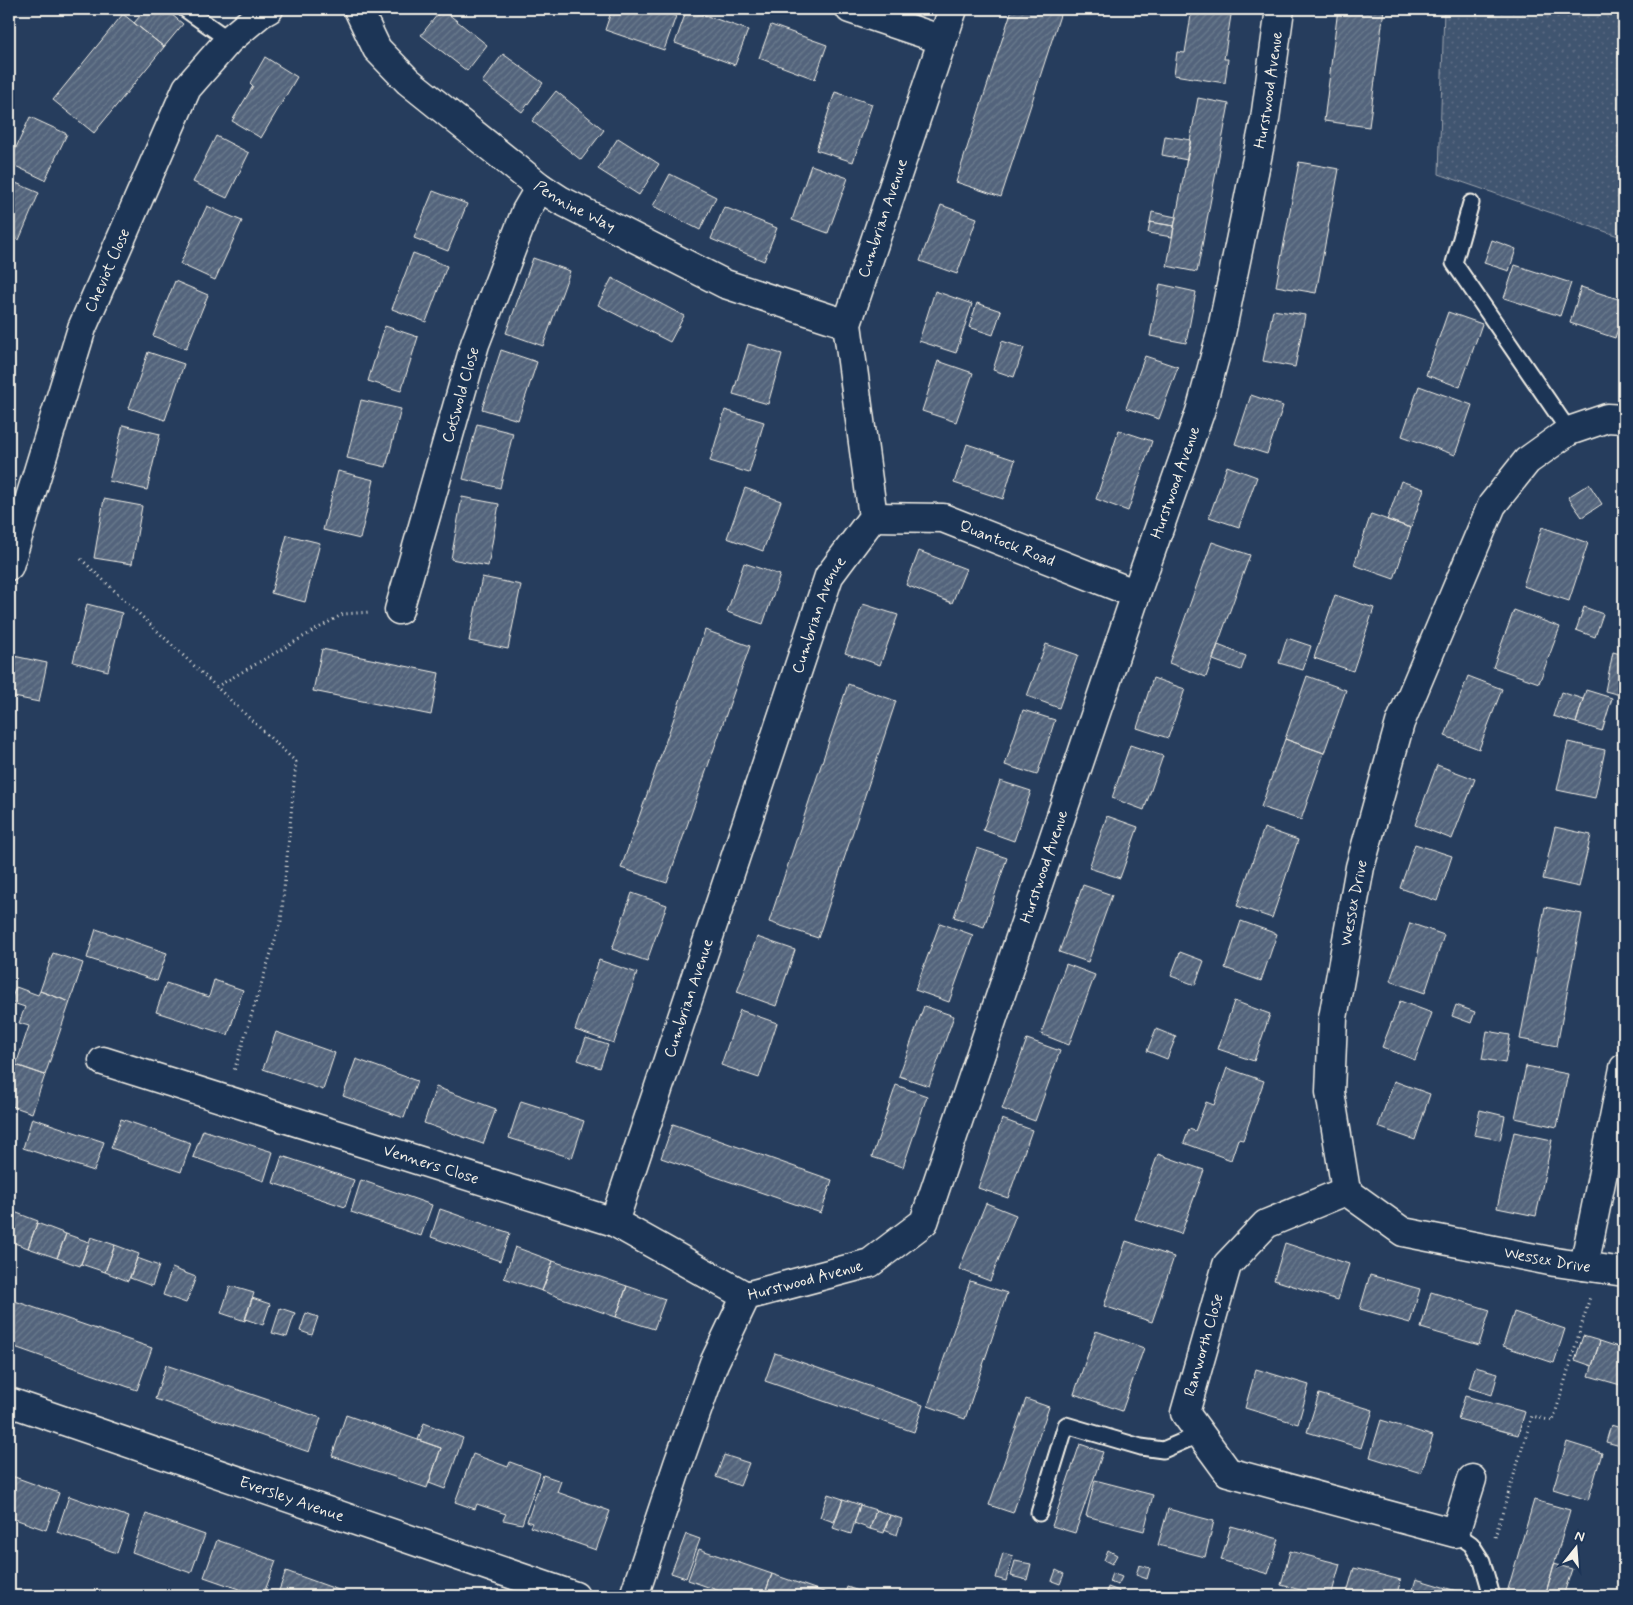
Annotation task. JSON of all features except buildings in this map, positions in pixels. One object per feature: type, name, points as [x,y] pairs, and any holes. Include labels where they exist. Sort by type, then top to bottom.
[{"type":"street","name":"Cheviot Close","points":[[9,566],[82,328],[187,88],[229,40],[260,14],[269,9]]},
{"type":"street","name":"Pennine Way","points":[[358,9],[377,49],[408,81],[540,187],[560,200],[725,284],[847,324]]},
{"type":"street","points":[[850,9],[943,40]]},
{"type":"street","name":"Cumbrian Avenue","points":[[614,1222],[829,576],[873,517],[847,324],[953,9]]},
{"type":"street","name":"Hurstwood Avenue","points":[[634,1596],[714,1363],[746,1296],[870,1263],[924,1222],[1136,594],[1200,412],[1222,334],[1265,119],[1280,9]]},
{"type":"street","name":"Cotswold Close","points":[[399,610],[474,344],[526,211],[540,187]]},
{"type":"street","name":"Wessex Drive","points":[[1602,1269],[1403,1232],[1346,1191],[1330,1092],[1334,1018],[1360,867],[1400,722],[1492,505],[1527,461],[1569,431],[1607,418],[1624,419]]},
{"type":"street","name":"Quantock Road","points":[[873,517],[943,518],[1136,594]]},
{"type":"street","name":"Venners Close","points":[[104,1061],[614,1222],[746,1296]]},
{"type":"street","points":[[1602,1269],[1624,1068]]},
{"type":"street","name":"Ranworth Close","points":[[1346,1191],[1266,1224],[1227,1265],[1185,1412],[1228,1472],[1455,1533]]},
{"type":"street","name":"Eversley Avenue","points":[[9,1402],[575,1596]]},
{"type":"street","points":[[1455,1533],[1472,1480]]},
{"type":"lane","points":[[185,9],[229,40]]},
{"type":"lane","points":[[1471,204],[1454,263],[1569,431]]},
{"type":"lane","points":[[1039,1513],[1066,1425],[1142,1447],[1163,1450],[1200,1434]]},
{"type":"lane","points":[[1455,1533],[1471,1544],[1482,1561],[1492,1596]]},
{"type":"path","points":[[81,560],[296,762],[281,921],[225,1099]]},
{"type":"path","points":[[216,687],[344,614],[399,610]]},
{"type":"path","points":[[1485,1570],[1532,1416],[1553,1421],[1602,1269]]},
{"type":"shaded area","points":[[1444,9],[1624,9],[1624,238],[1439,174]]}]
